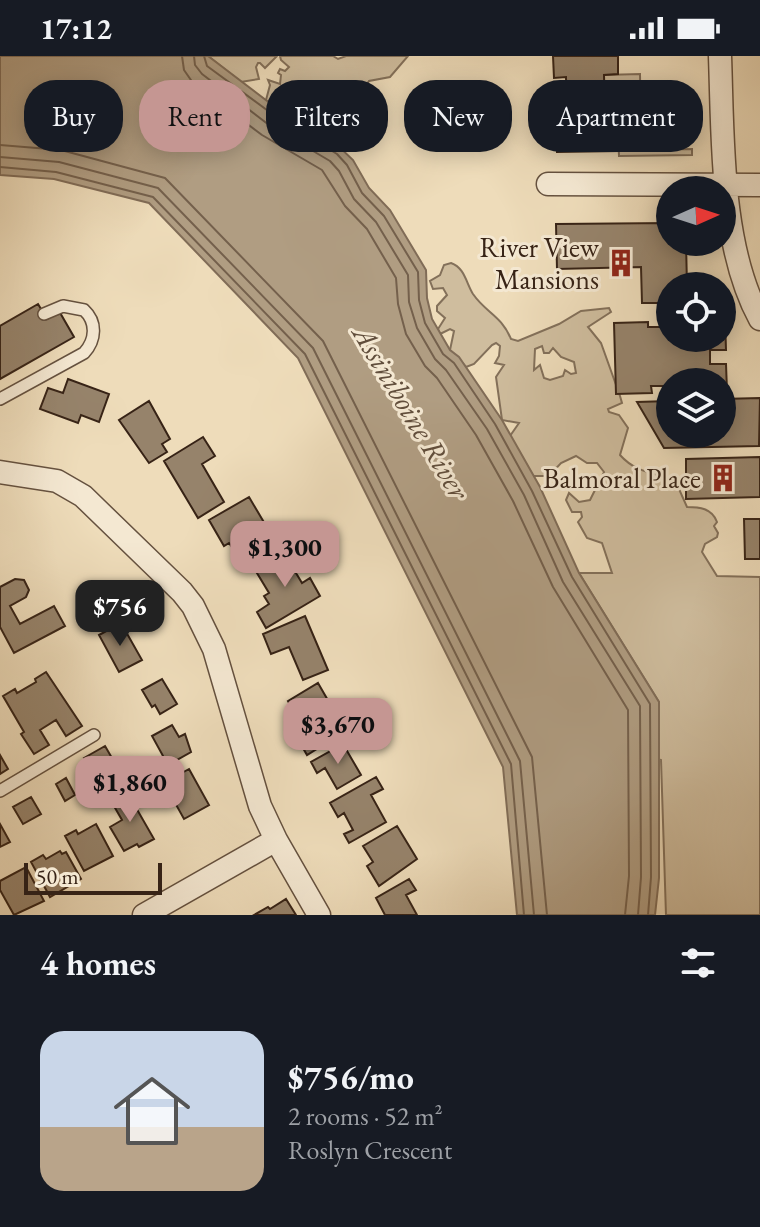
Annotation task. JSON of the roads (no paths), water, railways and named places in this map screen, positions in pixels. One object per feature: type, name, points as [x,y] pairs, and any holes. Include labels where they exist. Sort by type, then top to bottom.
[{"type":"street","points":[[720,56],[726,176]]},
{"type":"street","points":[[548,184],[656,185]]},
{"type":"street","points":[[736,185],[760,185]]},
{"type":"street","points":[[736,254],[760,319]]},
{"type":"street","points":[[0,472],[57,481],[83,496],[188,599],[209,634],[260,806],[319,915]]},
{"type":"street","points":[[144,915],[276,840]]},
{"type":"lane","points":[[0,399],[90,347],[93,322],[84,310],[63,306],[44,314]]},
{"type":"lane","points":[[0,791],[94,735]]},
{"type":"water","name":"Assiniboine River","points":[[0,56],[208,56],[240,80],[139,80],[139,152],[250,152],[250,88],[266,100],[266,152],[345,152],[353,160],[369,188],[390,210],[426,270],[427,298],[432,319],[450,350],[459,357],[502,420],[540,487],[579,573],[659,702],[659,878],[655,915],[517,915],[503,767],[298,358],[149,203],[54,179],[0,175]]},
{"type":"place","name":"River View Mansions","points":[[621,263]]},
{"type":"place","name":"Balmoral Place","points":[[723,478]]}]
